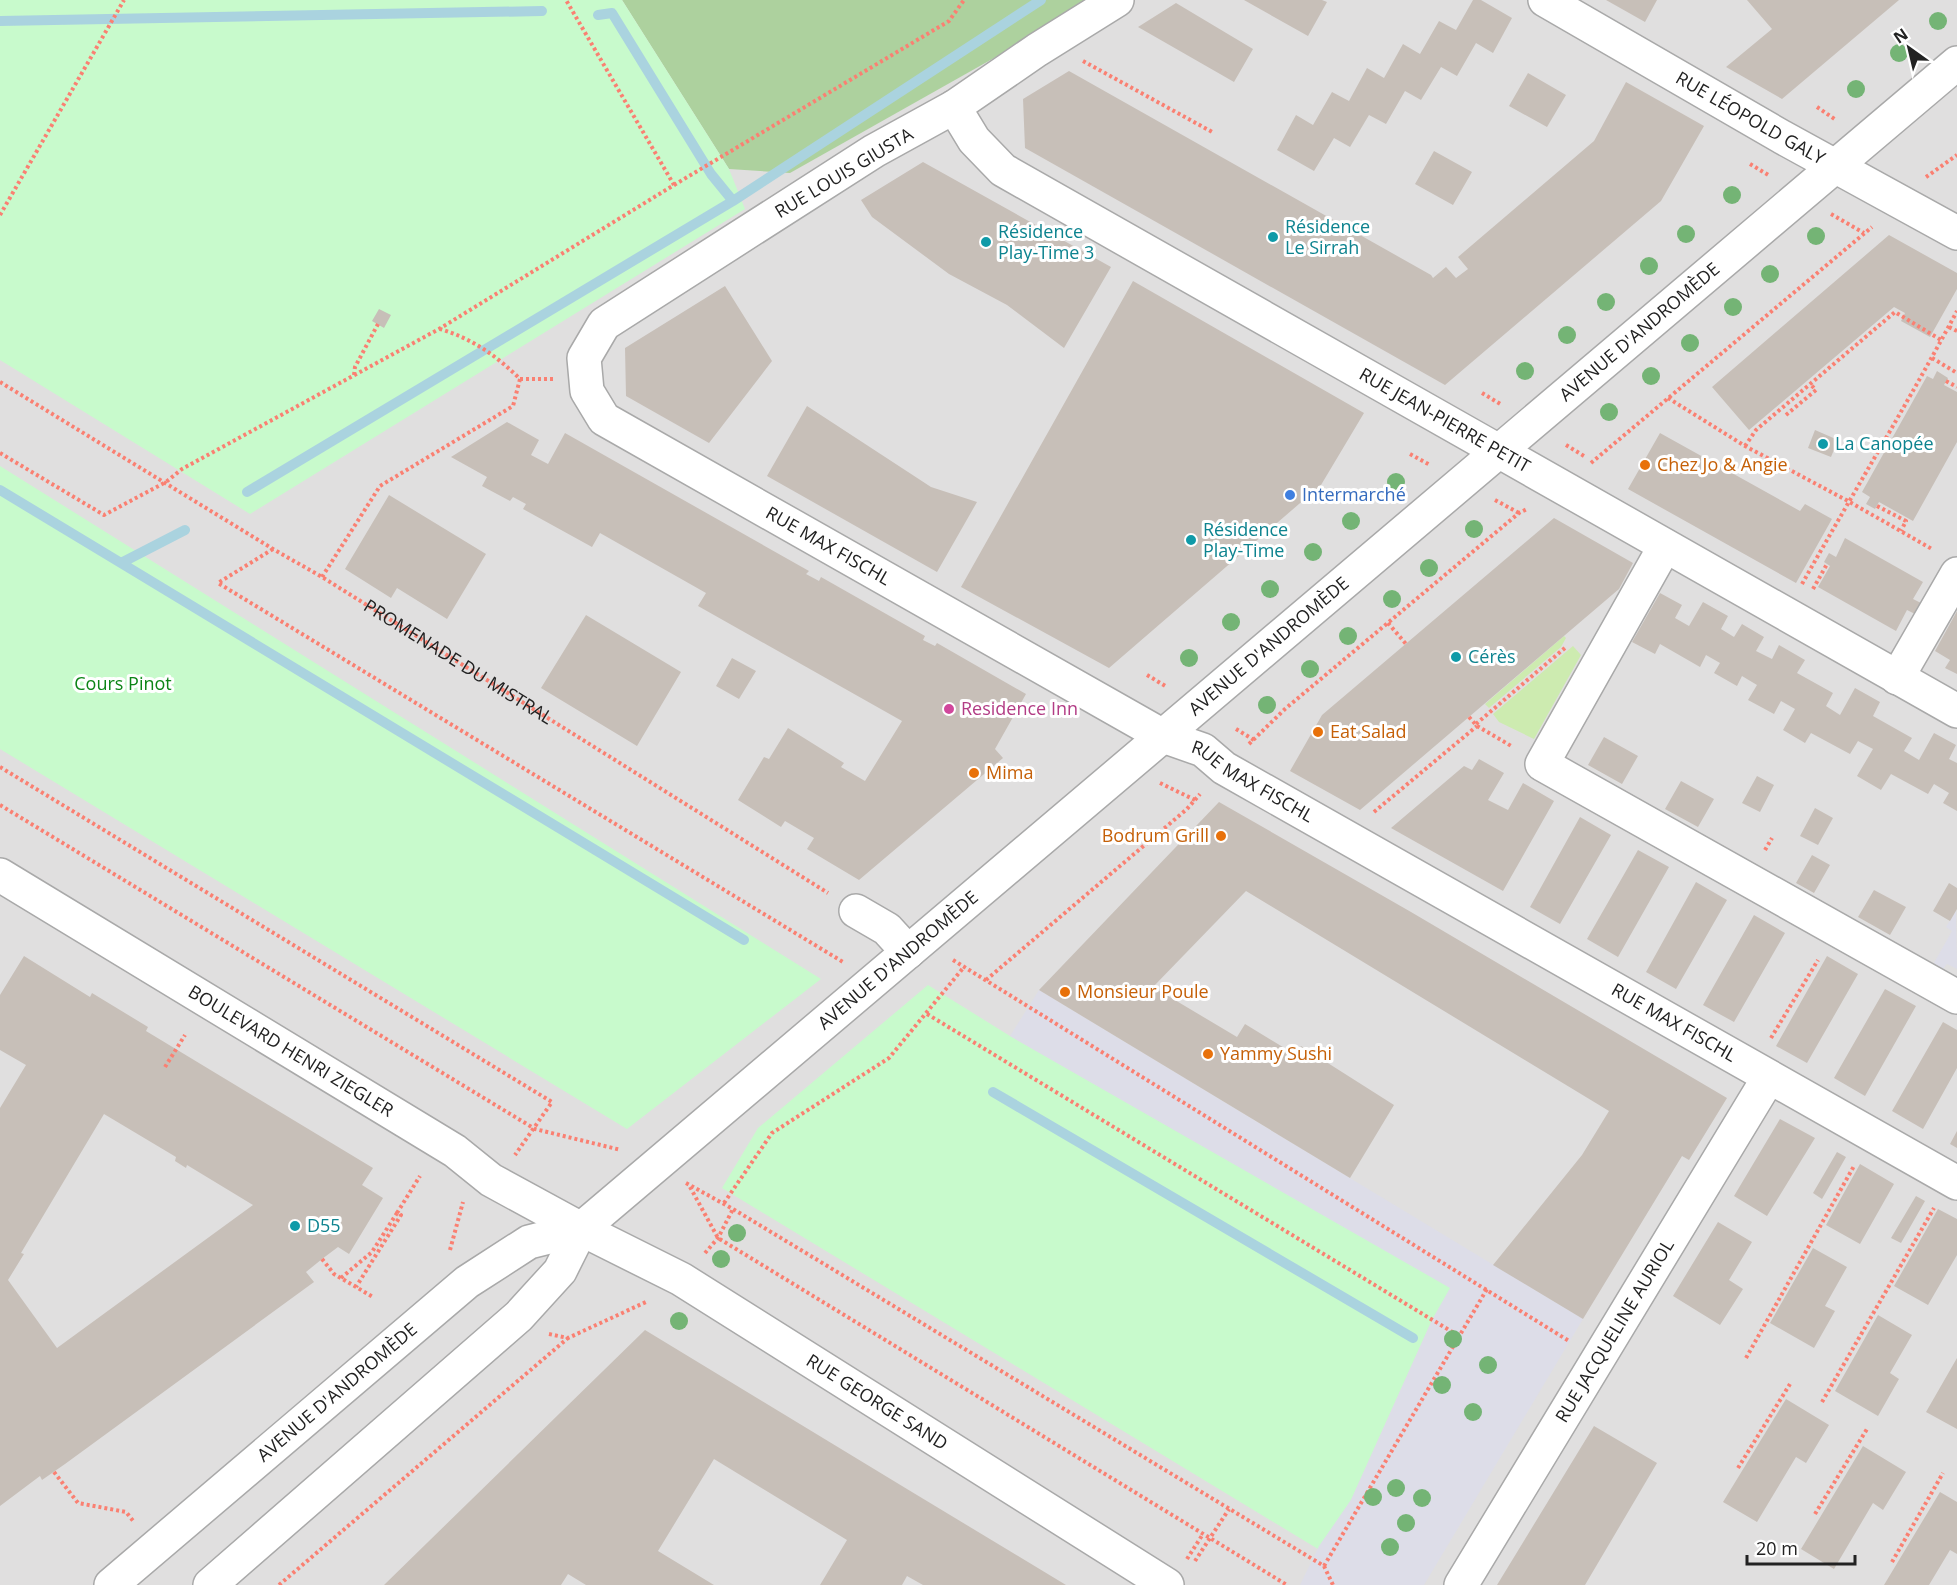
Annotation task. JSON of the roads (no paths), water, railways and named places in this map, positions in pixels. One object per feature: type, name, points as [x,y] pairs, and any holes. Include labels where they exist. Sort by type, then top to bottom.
[{"type":"street","name":"RUE LOUIS GIUSTA","points":[[584,358],[604,324],[873,151],[954,107],[1037,50],[1117,0]]},
{"type":"street","name":"RUE LÉOPOLD GALY","points":[[1545,0],[1957,233]]},
{"type":"street","name":"AVENUE D'ANDROMÈDE","points":[[210,1585],[519,1316],[560,1271],[581,1229],[1957,63]]},
{"type":"street","name":"RUE JEAN-PIERRE PETIT","points":[[954,107],[974,140],[1003,170],[1957,711]]},
{"type":"street","name":"RUE MAX FISCHL","points":[[584,358],[587,391],[604,419],[1163,736],[1203,750],[1224,768],[1768,1062],[1957,1183]]},
{"type":"street","points":[[1665,546],[1542,764],[1957,997]]},
{"type":"street","points":[[1897,678],[1947,563]]},
{"type":"street","name":"BOULEVARD HENRI ZIEGLER","points":[[0,875],[455,1151],[491,1180],[581,1229]]},
{"type":"street","points":[[856,911],[914,947]]},
{"type":"street","name":"RUE JACQUELINE AURIOL","points":[[1461,1585],[1768,1062]]},
{"type":"street","name":"AVENUE D'ANDROMÈDE","points":[[111,1585],[467,1281],[529,1242],[581,1229]]},
{"type":"street","name":"RUE GEORGE SAND","points":[[581,1229],[681,1279],[1167,1585]]},
{"type":"waterway","points":[[247,492],[733,201],[1041,0]]},
{"type":"waterway","points":[[0,21],[542,11]]},
{"type":"waterway","points":[[598,15],[612,13],[711,174],[733,201]]},
{"type":"waterway","points":[[0,490],[121,563],[185,530]]},
{"type":"waterway","points":[[121,563],[744,940]]},
{"type":"waterway","points":[[993,1092],[1413,1338]]},
{"type":"place","name":"Résidence Le Sirrah","points":[[1273,237]]},
{"type":"place","name":"Résidence Play-Time 3","points":[[986,242]]},
{"type":"place","name":"La Canopée","points":[[1823,444]]},
{"type":"place","name":"Chez Jo & Angie","points":[[1645,465]]},
{"type":"place","name":"Intermarché","points":[[1290,495]]},
{"type":"place","name":"Résidence Play-Time","points":[[1191,540]]},
{"type":"place","name":"Cérès","points":[[1456,657]]},
{"type":"place","name":"Residence Inn","points":[[949,709]]},
{"type":"place","name":"Eat Salad","points":[[1318,732]]},
{"type":"place","name":"Mima","points":[[974,773]]},
{"type":"place","name":"Bodrum Grill","points":[[1221,836]]},
{"type":"place","name":"Monsieur Poule","points":[[1065,992]]},
{"type":"place","name":"Yammy Sushi","points":[[1208,1054]]},
{"type":"place","name":"D55","points":[[295,1226]]},
{"type":"park label","name":"Cours Pinot","points":[[123,684]]}]
